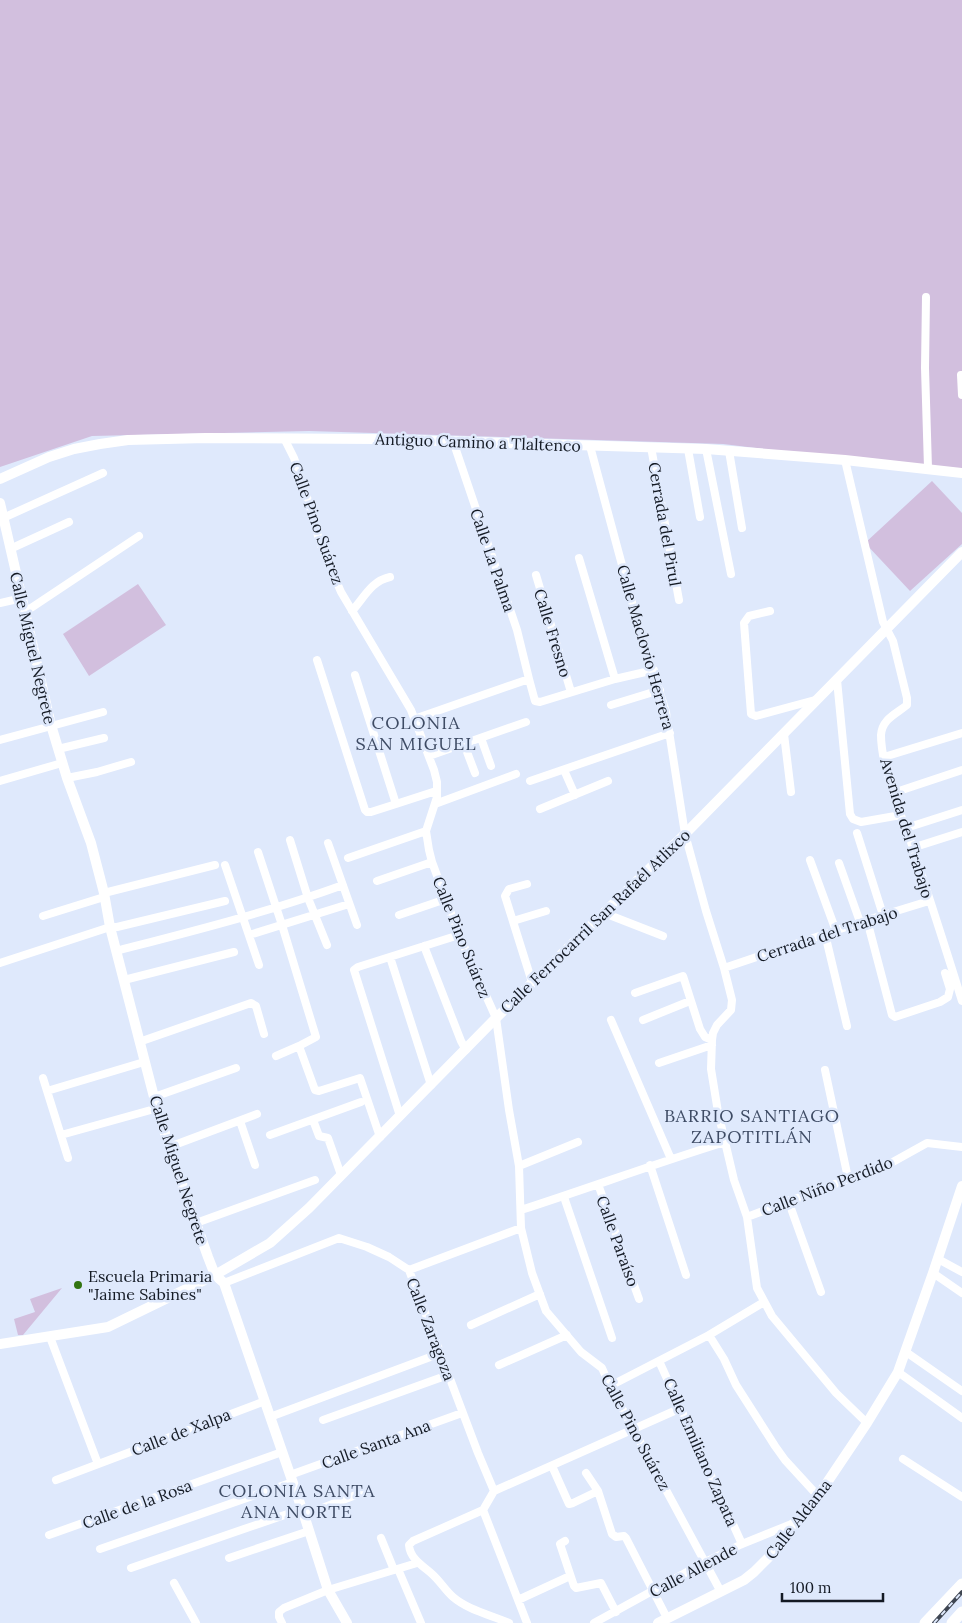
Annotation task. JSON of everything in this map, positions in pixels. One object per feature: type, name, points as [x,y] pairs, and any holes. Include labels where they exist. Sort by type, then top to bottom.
[{"type":"main road","points":[[926,1623],[962,1584]]},
{"type":"main road","points":[[952,1623],[962,1612]]},
{"type":"street","points":[[926,297],[925,368],[928,468]]},
{"type":"street","points":[[962,375],[962,395]]},
{"type":"street","name":"Antiguo Camino a Tlaltenco","points":[[0,479],[49,457],[74,449],[119,441],[206,438],[453,441],[706,449],[845,460],[962,473]]},
{"type":"street","name":"Calle Pino Suárez","points":[[284,438],[303,483],[320,543],[341,592],[411,710],[437,782],[435,804],[426,831],[432,862],[459,934],[496,1018],[519,1166],[521,1228],[532,1273],[546,1311],[581,1352],[602,1368],[721,1592]]},
{"type":"street","name":"Calle La Palma","points":[[453,441],[518,630],[535,701],[540,702],[571,692]]},
{"type":"street","name":"Calle Maclovio Herrera","points":[[590,446],[636,616],[660,690],[670,733],[685,834],[732,1000],[730,1010],[717,1025],[712,1042],[711,1069],[734,1180],[747,1217],[757,1288],[772,1316],[836,1393],[867,1423]]},
{"type":"street","name":"Cerrada del Pirul","points":[[651,447],[679,600]]},
{"type":"street","points":[[688,449],[700,517]]},
{"type":"street","points":[[706,449],[732,574]]},
{"type":"street","points":[[729,451],[742,528]]},
{"type":"street","name":"Avenida del Trabajo","points":[[845,460],[883,622],[892,641],[907,698],[907,705],[884,723],[881,734],[884,757],[893,793],[962,1001]]},
{"type":"street","points":[[3,518],[103,473]]},
{"type":"street","name":"Calle Miguel Negrete","points":[[0,503],[3,518],[3,534],[10,549],[51,725],[67,778],[91,843],[110,927],[154,1097],[196,1222],[216,1274],[224,1283],[292,1479],[328,1590],[347,1623]]},
{"type":"street","points":[[10,549],[69,522]]},
{"type":"street","points":[[25,612],[139,536]]},
{"type":"street","name":"Calle Ferrocarril San Rafaél Atlixco","points":[[0,1344],[108,1327],[216,1274],[270,1243],[309,1208],[532,982],[685,834],[962,552]]},
{"type":"street","points":[[579,558],[615,679]]},
{"type":"street","name":"Calle Fresno","points":[[536,575],[571,692]]},
{"type":"street","points":[[352,611],[374,584],[390,577]]},
{"type":"street","points":[[0,603],[22,598]]},
{"type":"street","points":[[770,610],[749,616],[744,623],[752,715],[756,716],[817,700]]},
{"type":"street","points":[[317,660],[365,810],[371,812],[436,791]]},
{"type":"street","points":[[571,692],[654,670]]},
{"type":"street","points":[[355,675],[396,804]]},
{"type":"street","points":[[414,719],[529,680]]},
{"type":"street","points":[[837,680],[844,770],[850,814],[853,819],[861,822],[901,815]]},
{"type":"street","points":[[612,705],[660,690]]},
{"type":"street","points":[[0,740],[103,712]]},
{"type":"street","points":[[429,756],[526,722]]},
{"type":"street","points":[[530,781],[670,733]]},
{"type":"street","points":[[884,757],[962,733]]},
{"type":"street","points":[[784,734],[791,792]]},
{"type":"street","points":[[58,749],[104,738]]},
{"type":"street","points":[[481,738],[491,766]]},
{"type":"street","points":[[464,744],[475,773]]},
{"type":"street","points":[[67,778],[131,762]]},
{"type":"street","points":[[0,781],[62,763]]},
{"type":"street","points":[[564,770],[575,796]]},
{"type":"street","points":[[893,793],[962,770]]},
{"type":"street","points":[[435,804],[516,774]]},
{"type":"street","points":[[540,809],[608,781]]},
{"type":"street","points":[[906,828],[962,810]]},
{"type":"street","points":[[348,858],[426,831]]},
{"type":"street","points":[[912,848],[962,832]]},
{"type":"street","points":[[856,834],[883,915]]},
{"type":"street","points":[[290,840],[308,898],[328,945]]},
{"type":"street","points":[[328,844],[357,925]]},
{"type":"street","points":[[258,852],[316,1037],[276,1056]]},
{"type":"street","points":[[810,860],[836,930]]},
{"type":"street","points":[[377,881],[432,862]]},
{"type":"street","points":[[839,863],[864,921],[892,1015],[895,1017],[940,1002],[948,997],[950,989],[945,974]]},
{"type":"street","points":[[225,865],[259,965]]},
{"type":"street","points":[[43,916],[104,895],[215,866]]},
{"type":"street","points":[[527,884],[509,889],[505,896],[532,982]]},
{"type":"street","points":[[116,950],[243,918],[343,885]]},
{"type":"street","points":[[399,915],[446,899]]},
{"type":"street","points":[[0,964],[110,927],[160,918],[224,901]]},
{"type":"street","name":"Cerrada del Trabajo","points":[[724,968],[929,901]]},
{"type":"street","points":[[249,936],[349,904]]},
{"type":"street","points":[[513,921],[546,911]]},
{"type":"street","points":[[604,913],[663,936]]},
{"type":"street","points":[[400,1116],[354,970],[358,967],[459,934]]},
{"type":"street","points":[[825,934],[847,1026]]},
{"type":"street","points":[[424,946],[466,1050]]},
{"type":"street","points":[[124,980],[234,952]]},
{"type":"street","points":[[390,957],[431,1085]]},
{"type":"street","points":[[635,993],[683,976],[700,1029],[705,1037],[712,1042]]},
{"type":"street","points":[[644,1020],[690,1001]]},
{"type":"street","points":[[139,1042],[251,1003],[256,1006],[264,1034]]},
{"type":"street","points":[[611,1020],[671,1159]]},
{"type":"street","points":[[659,1063],[712,1042]]},
{"type":"street","points":[[299,1046],[314,1090],[319,1091],[360,1078],[363,1082],[380,1137]]},
{"type":"street","points":[[47,1091],[144,1062]]},
{"type":"street","points":[[154,1097],[236,1068]]},
{"type":"street","points":[[825,1070],[848,1178]]},
{"type":"street","points":[[43,1078],[68,1158]]},
{"type":"street","points":[[270,1135],[360,1102]]},
{"type":"street","points":[[61,1135],[158,1108]]},
{"type":"street","points":[[170,1147],[257,1114]]},
{"type":"street","points":[[313,1120],[319,1136],[328,1138],[341,1175]]},
{"type":"street","points":[[240,1121],[255,1165]]},
{"type":"street","points":[[519,1166],[578,1142]]},
{"type":"street","points":[[521,1210],[726,1142]]},
{"type":"street","name":"Calle Niño Perdido","points":[[747,1217],[788,1200],[891,1163],[927,1142],[962,1147]]},
{"type":"street","points":[[650,1166],[686,1275]]},
{"type":"street","points":[[196,1222],[315,1180]]},
{"type":"street","name":"Calle Paraíso","points":[[598,1184],[639,1299]]},
{"type":"street","name":"Calle Aldama","points":[[663,1621],[744,1580],[783,1543],[794,1523],[818,1496],[867,1423],[898,1372],[962,1188]]},
{"type":"street","points":[[564,1196],[612,1338]]},
{"type":"street","points":[[788,1200],[821,1292]]},
{"type":"street","points":[[409,1270],[521,1228]]},
{"type":"street","name":"Calle Zaragoza","points":[[224,1283],[339,1238],[367,1247],[409,1270],[462,1412],[494,1491]]},
{"type":"street","points":[[938,1259],[962,1272]]},
{"type":"street","points":[[933,1274],[962,1293]]},
{"type":"street","points":[[471,1325],[540,1294]]},
{"type":"street","points":[[610,1386],[709,1335],[764,1302]]},
{"type":"street","points":[[499,1366],[567,1335]]},
{"type":"street","points":[[709,1335],[736,1385],[775,1446],[785,1460],[818,1496]]},
{"type":"street","points":[[50,1337],[98,1464]]},
{"type":"street","points":[[906,1352],[962,1391]]},
{"type":"street","points":[[270,1416],[441,1353]]},
{"type":"street","name":"Calle Emiliano Zapata","points":[[659,1361],[742,1544]]},
{"type":"street","points":[[898,1372],[962,1418]]},
{"type":"street","points":[[323,1420],[448,1375]]},
{"type":"street","name":"Calle de Xalpa","points":[[56,1480],[264,1401]]},
{"type":"street","points":[[509,1623],[458,1601],[451,1596],[433,1574],[417,1563],[410,1545],[484,1510],[494,1491],[681,1408]]},
{"type":"street","name":"Calle Santa Ana","points":[[100,1549],[292,1479],[462,1412]]},
{"type":"street","name":"Calle de la Rosa","points":[[49,1535],[282,1452]]},
{"type":"street","points":[[904,1459],[962,1497]]},
{"type":"street","points":[[552,1466],[569,1504],[598,1492]]},
{"type":"street","points":[[586,1473],[598,1492],[612,1534],[616,1537],[624,1536],[626,1538],[652,1592],[663,1621]]},
{"type":"street","points":[[131,1568],[361,1493]]},
{"type":"street","points":[[484,1510],[527,1623]]},
{"type":"street","name":"Calle Allende","points":[[594,1623],[705,1562],[742,1544],[794,1523]]},
{"type":"street","points":[[230,1558],[309,1531]]},
{"type":"street","points":[[381,1538],[421,1623]]},
{"type":"street","points":[[565,1541],[560,1544],[570,1576],[576,1588],[602,1583],[616,1612]]},
{"type":"street","points":[[282,1623],[279,1612],[284,1608],[328,1590],[417,1563]]},
{"type":"street","points":[[518,1600],[570,1576]]},
{"type":"street","points":[[174,1583],[196,1623]]},
{"type":"shaded area","points":[[0,0],[962,0],[962,473],[723,444],[309,431],[92,436],[0,467]]},
{"type":"shaded area","points":[[932,481],[962,513],[962,544],[910,591],[865,543]]},
{"type":"shaded area","points":[[138,584],[166,625],[89,676],[63,634]]},
{"type":"shaded area","points":[[62,1288],[23,1335],[18,1335],[14,1319],[35,1312],[30,1299]]},
{"type":"railway","points":[[934,1623],[962,1592]]},
{"type":"place","name":"Escuela Primaria \"Jaime Sabines\"","points":[[78,1285]]},
{"type":"district","name":"COLONIA SAN MIGUEL","points":[[416,733]]},
{"type":"district","name":"BARRIO SANTIAGO ZAPOTITLÁN","points":[[752,1126]]},
{"type":"district","name":"COLONIA SANTA ANA NORTE","points":[[297,1501]]}]
